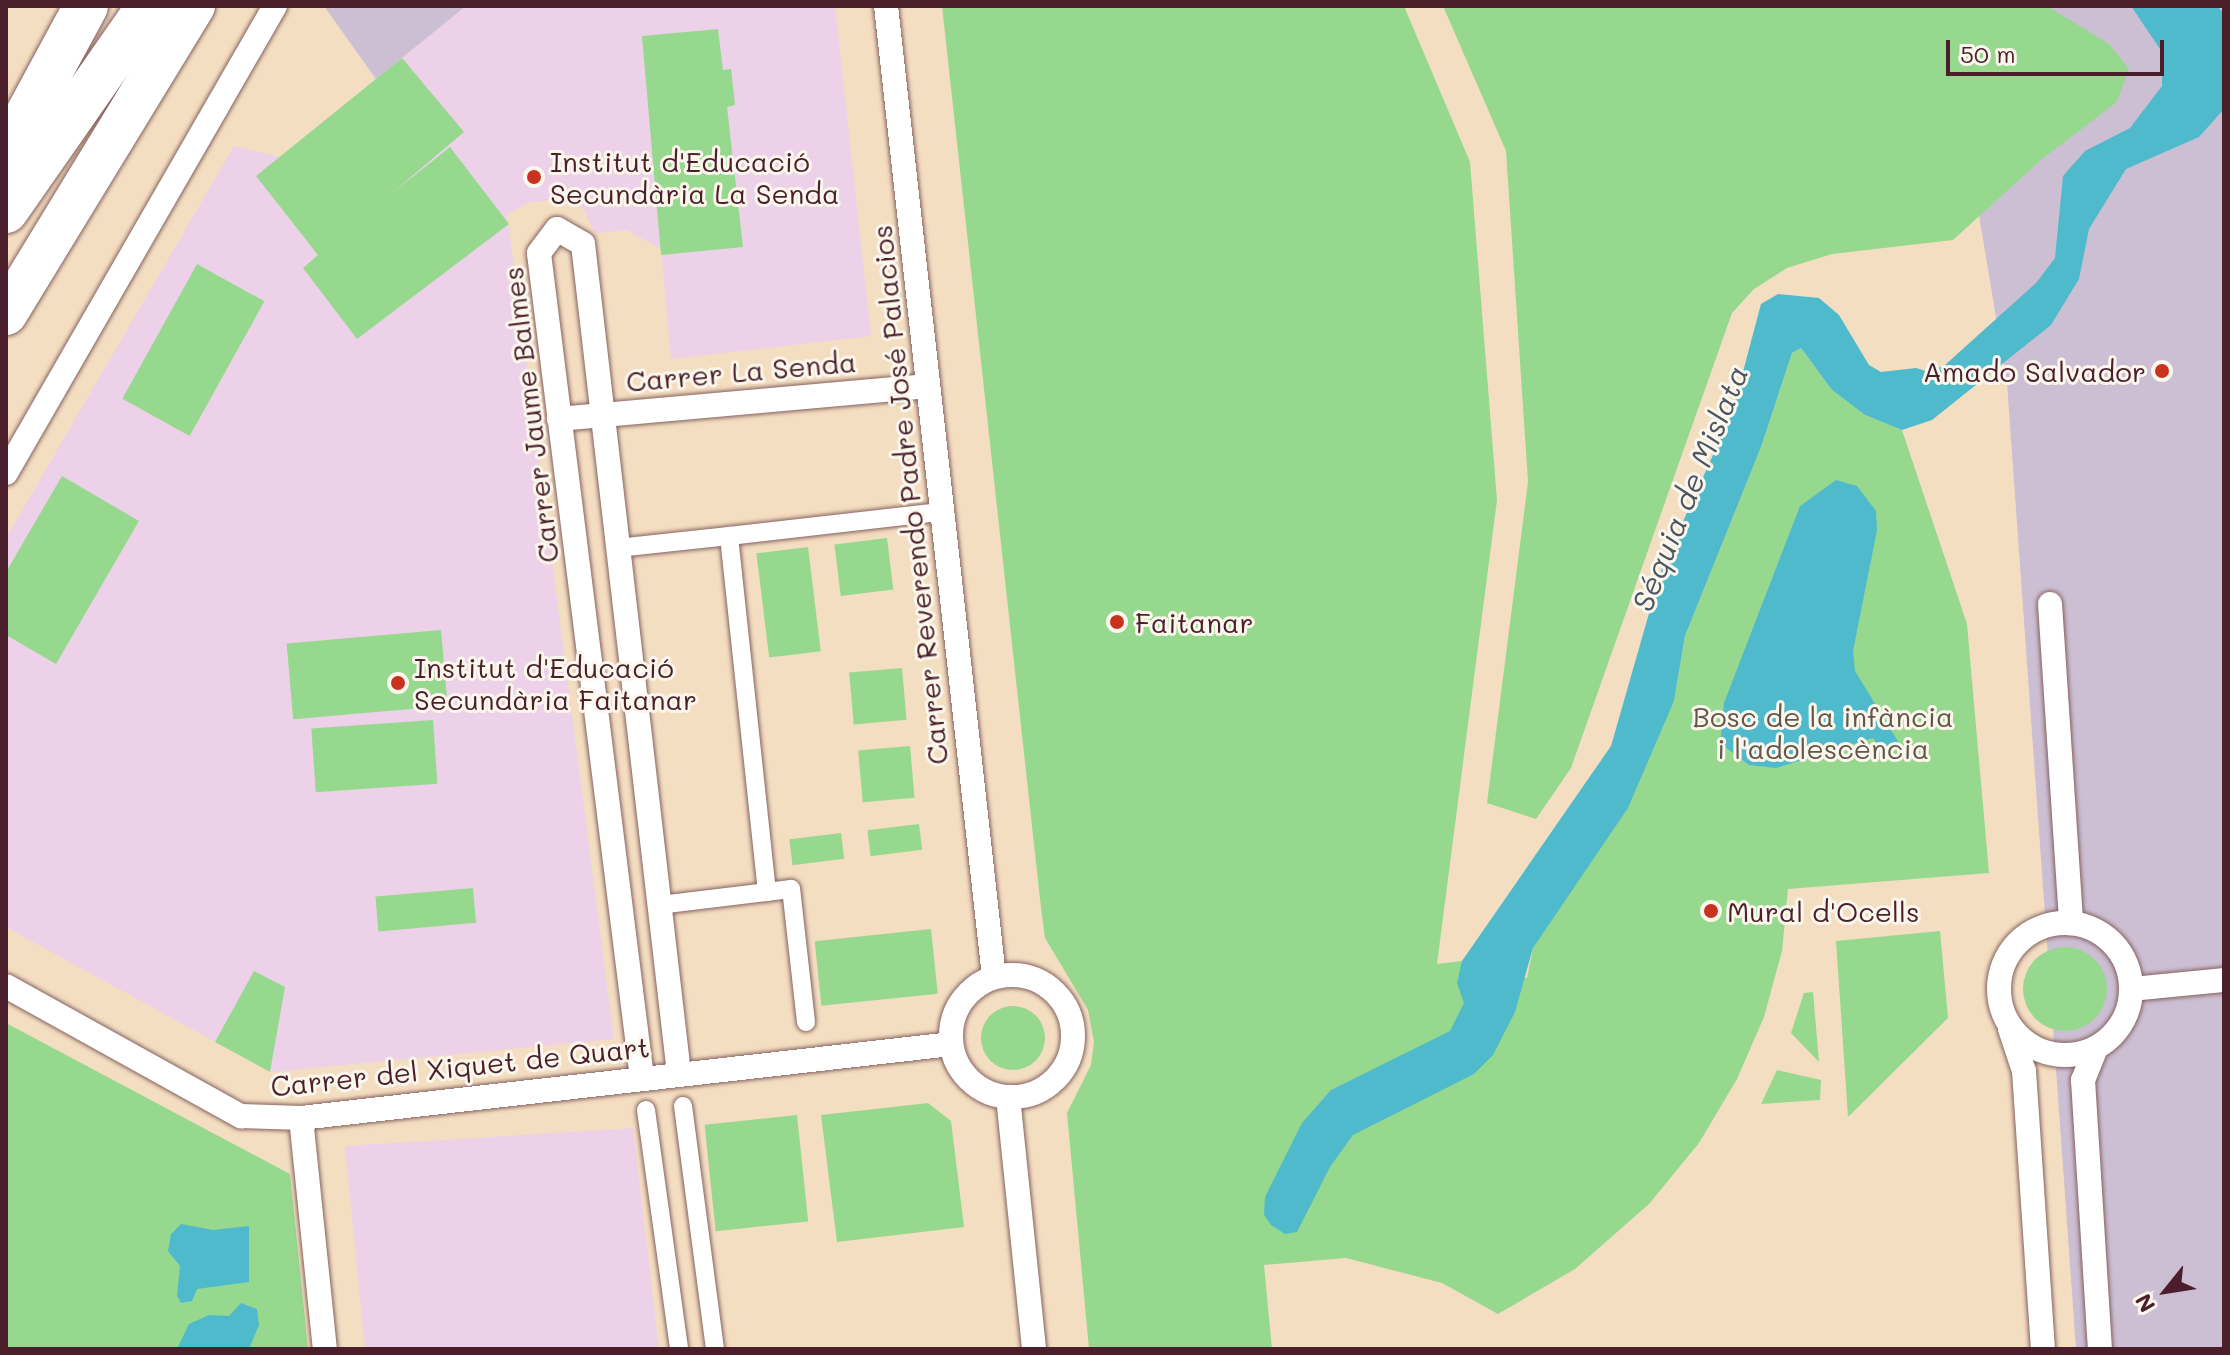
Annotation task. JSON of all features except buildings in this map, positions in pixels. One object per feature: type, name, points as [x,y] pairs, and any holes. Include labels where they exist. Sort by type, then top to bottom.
[{"type":"highway","points":[[6,124],[46,72],[86,6]]},
{"type":"highway","points":[[6,211],[149,6]]},
{"type":"highway","points":[[6,314],[194,6]]},
{"type":"highway","points":[[6,154],[31,111],[46,72]]},
{"type":"street","points":[[6,473],[275,6]]},
{"type":"street","name":"Carrer Reverendo Padre José Palacios","points":[[886,6],[994,976]]},
{"type":"street","name":"Carrer Jaume Balmes","points":[[642,1078],[539,253],[557,229],[583,244],[679,1074]]},
{"type":"street","name":"Carrer La Senda","points":[[559,419],[928,386]]},
{"type":"street","points":[[617,548],[941,512]]},
{"type":"street","points":[[729,536],[767,892]]},
{"type":"street","points":[[2050,604],[2071,923]]},
{"type":"street","points":[[659,905],[791,889],[806,1022]]},
{"type":"street","points":[[2043,1349],[2024,1071],[2004,1016],[1999,977],[2012,950],[2033,930],[2071,923],[2099,932],[2121,952],[2132,989],[2122,1024],[2096,1048],[2083,1080],[2100,1349]]},
{"type":"street","points":[[994,976],[1036,979],[1060,999],[1073,1029],[1072,1050],[1049,1085],[1008,1097],[976,1086],[955,1060],[951,1026],[965,995],[994,976]]},
{"type":"street","points":[[2132,989],[2224,980]]},
{"type":"street","name":"Carrer del Xiquet de Quart","points":[[6,986],[241,1116],[301,1118],[951,1044]]},
{"type":"street","points":[[2004,1016],[2033,1048],[2064,1055],[2096,1048]]},
{"type":"street","points":[[1008,1097],[1034,1349]]},
{"type":"street","points":[[683,1106],[715,1349]]},
{"type":"street","points":[[646,1110],[679,1349]]},
{"type":"street","points":[[301,1118],[325,1349]]},
{"type":"shaded area","points":[[324,6],[466,6],[376,79]]},
{"type":"shaded area","points":[[466,6],[835,6],[871,336],[671,359],[661,249],[627,230],[595,233],[584,210],[567,199],[530,202],[507,214],[614,1039],[270,1072],[6,927],[6,538],[234,146],[280,157]]},
{"type":"shaded area","points":[[1944,6],[2224,6],[2224,1349],[2076,1349],[2007,383]]},
{"type":"shaded area","points":[[633,1128],[659,1349],[365,1349],[345,1146]]},
{"type":"green space","name":"Bosc de la infància i l'adolescència","points":[[942,6],[1404,6],[1470,162],[1497,500],[1437,964],[1462,961],[1527,978],[1533,948],[1674,701],[1685,636],[1761,447],[1792,353],[1801,348],[1832,390],[1865,415],[1902,430],[1967,624],[1989,873],[1788,889],[1782,951],[1764,1017],[1737,1079],[1699,1143],[1649,1204],[1575,1269],[1498,1314],[1442,1283],[1346,1258],[1264,1265],[1272,1349],[1089,1349],[1067,1113],[1091,1065],[1094,1042],[1088,1010],[1045,938]]},
{"type":"green space","points":[[1443,6],[2047,6],[2109,44],[2129,69],[2117,102],[2042,159],[1953,240],[1832,254],[1787,268],[1754,289],[1732,313],[1571,768],[1536,819],[1487,803],[1528,482],[1506,151]]},
{"type":"green space","points":[[718,29],[723,70],[731,69],[735,105],[727,107],[743,247],[661,255],[642,36]]},
{"type":"green space","points":[[402,58],[464,132],[391,194],[450,147],[509,224],[357,339],[303,268],[318,255],[256,176]]},
{"type":"green space","points":[[197,264],[264,301],[190,436],[122,399]]},
{"type":"green space","points":[[62,476],[139,521],[56,664],[6,635],[6,572]]},
{"type":"green space","points":[[887,538],[893,590],[841,596],[834,544]]},
{"type":"green space","points":[[808,547],[821,651],[769,658],[756,553]]},
{"type":"green space","points":[[441,630],[448,706],[293,719],[287,644]]},
{"type":"green space","points":[[902,668],[907,720],[854,724],[849,673]]},
{"type":"green space","points":[[433,720],[437,784],[316,792],[311,729]]},
{"type":"green space","points":[[910,746],[915,798],[863,802],[858,751]]},
{"type":"green space","points":[[919,824],[922,850],[871,856],[867,830]]},
{"type":"green space","points":[[841,833],[844,859],[793,865],[789,839]]},
{"type":"green space","points":[[473,888],[476,923],[378,931],[375,897]]},
{"type":"green space","points":[[931,929],[938,994],[821,1006],[815,941]]},
{"type":"green space","points":[[1940,931],[1948,1018],[1848,1117],[1836,941]]},
{"type":"green space","points":[[2065,947],[2081,950],[2095,959],[2104,973],[2107,989],[2104,1005],[2095,1019],[2081,1028],[2065,1031],[2049,1028],[2035,1019],[2026,1005],[2023,989],[2026,973],[2035,959],[2049,950]]},
{"type":"green space","points":[[254,971],[285,987],[270,1072],[215,1042]]},
{"type":"green space","points":[[1813,992],[1819,1062],[1791,1033],[1804,993]]},
{"type":"green space","points":[[1007,1006],[1019,1006],[1036,1015],[1043,1026],[1043,1050],[1036,1061],[1019,1070],[1007,1070],[995,1065],[986,1056],[981,1044],[981,1032],[986,1020],[995,1011]]},
{"type":"green space","points":[[6,1023],[290,1174],[308,1349],[6,1349]]},
{"type":"green space","points":[[1777,1070],[1821,1080],[1820,1100],[1761,1104]]},
{"type":"green space","points":[[928,1103],[951,1121],[964,1227],[837,1242],[821,1115]]},
{"type":"green space","points":[[797,1115],[808,1221],[716,1231],[705,1125]]},
{"type":"water","points":[[2131,6],[2217,6],[2224,14],[2224,109],[2199,137],[2126,169],[2089,229],[2079,279],[2051,325],[1932,420],[1902,430],[1865,415],[1832,390],[1801,348],[1792,353],[1761,447],[1685,636],[1674,701],[1628,808],[1533,948],[1515,1012],[1493,1055],[1474,1074],[1353,1135],[1330,1167],[1297,1232],[1285,1234],[1271,1225],[1264,1215],[1265,1197],[1302,1123],[1331,1090],[1450,1031],[1464,1003],[1457,983],[1462,961],[1611,746],[1662,568],[1732,413],[1761,304],[1778,294],[1819,298],[1839,315],[1869,365],[1881,372],[1916,368],[1929,372],[1945,365],[2036,283],[2055,258],[2063,176],[2085,151],[2130,128],[2162,86],[2162,52]]},
{"type":"water","points":[[1836,480],[1857,486],[1876,511],[1877,530],[1853,651],[1855,671],[1899,743],[1883,753],[1873,738],[1776,768],[1749,765],[1725,747],[1721,736],[1724,703],[1800,506]]},
{"type":"water","points":[[181,1224],[213,1230],[249,1226],[249,1282],[197,1289],[192,1301],[181,1303],[177,1296],[180,1266],[168,1251],[171,1234]]},
{"type":"water","points":[[241,1303],[257,1309],[259,1325],[249,1349],[177,1349],[189,1324],[209,1315],[229,1316]]},
{"type":"place","name":"Institut d'Educació Secundària La Senda","points":[[534,177]]},
{"type":"place","name":"Amado Salvador","points":[[2162,371]]},
{"type":"place","name":"Faitanar","points":[[1117,622]]},
{"type":"place","name":"Institut d'Educació Secundària Faitanar","points":[[398,683]]},
{"type":"place","name":"Mural d'Ocells","points":[[1711,911]]},
{"type":"water label","name":"Séquia de Mislata","points":[[1689,488]]}]
